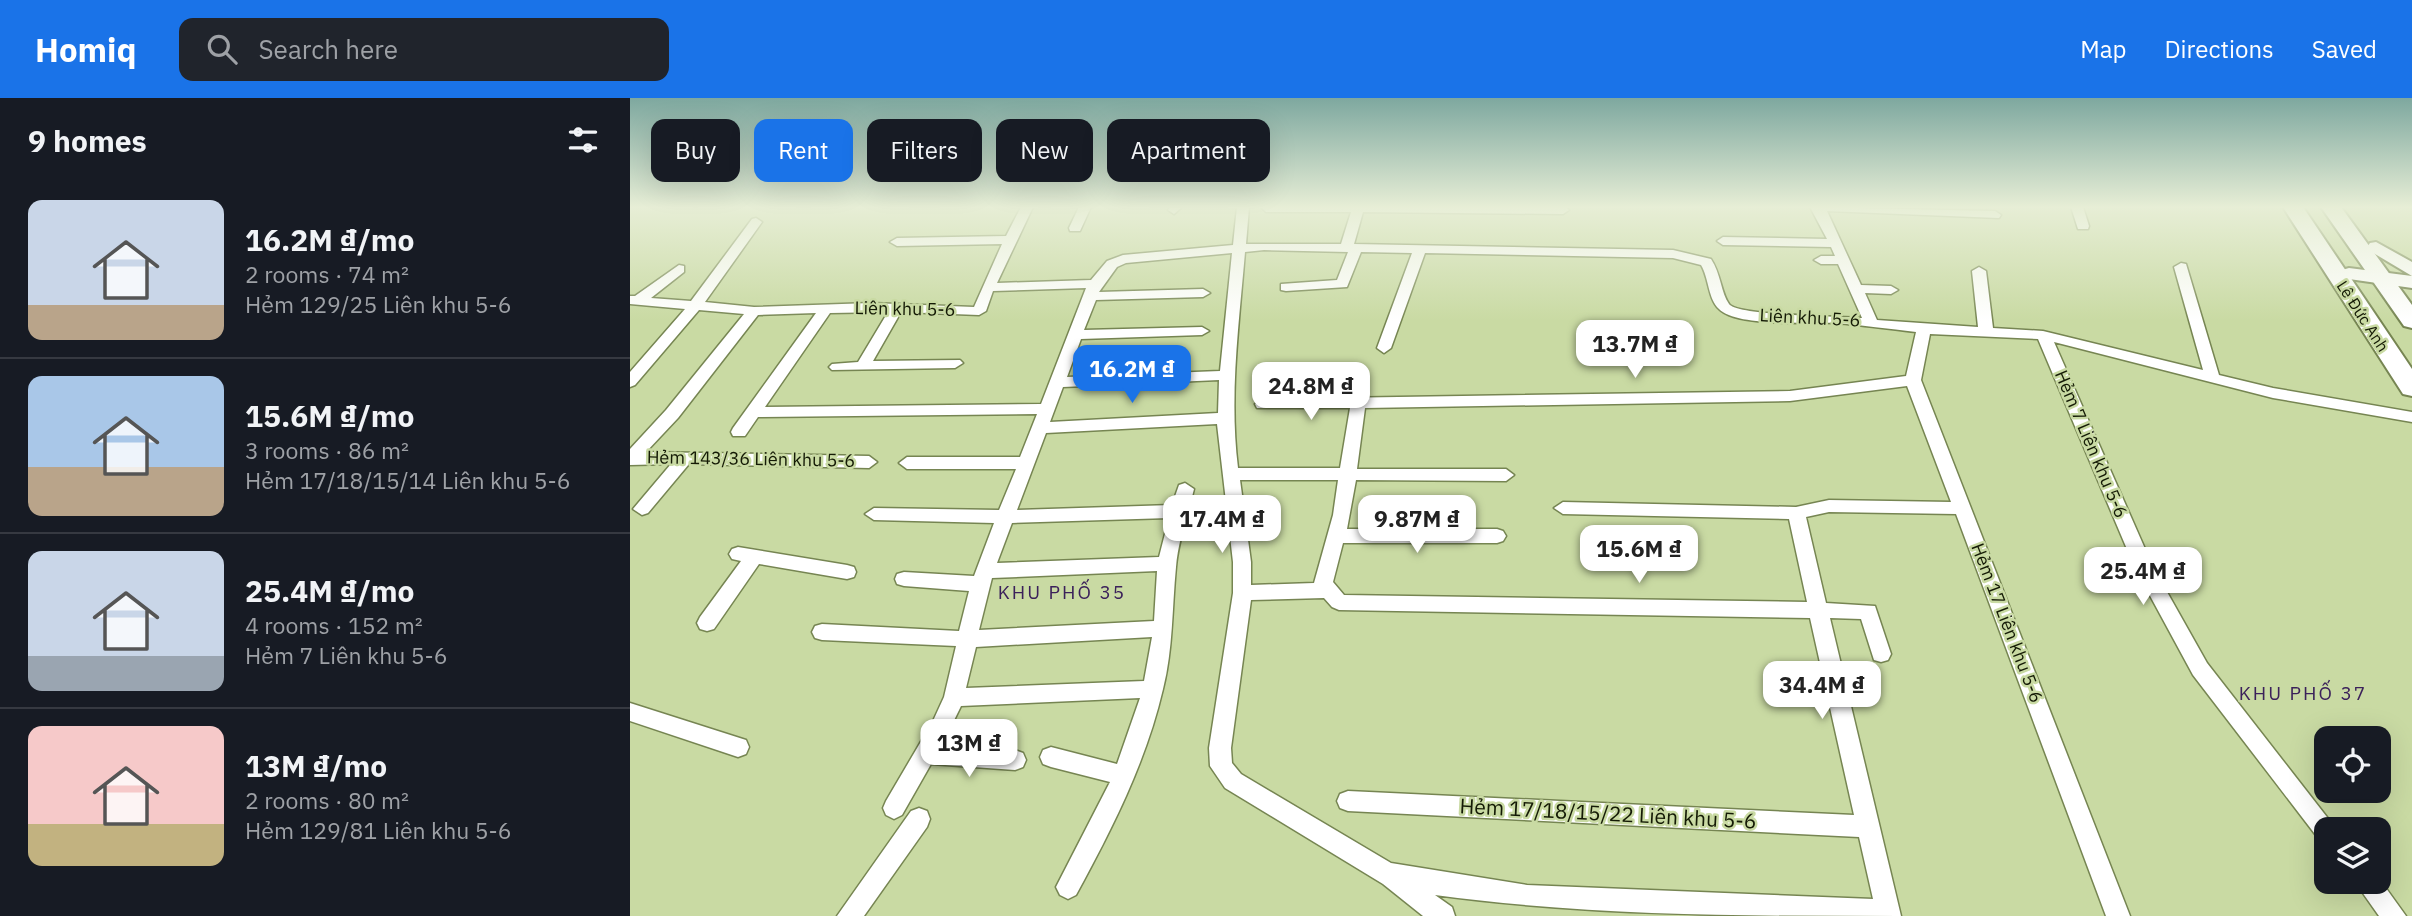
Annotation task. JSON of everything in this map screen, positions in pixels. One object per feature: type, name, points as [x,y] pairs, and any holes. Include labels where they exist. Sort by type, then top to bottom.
[{"type":"highway","name":"Lê Đức Anh","points":[[2318,245],[2412,388]]},
{"type":"highway","name":"Lê Đức Anh","points":[[2330,245],[2412,366]]},
{"type":"highway","points":[[2366,245],[2403,286]]},
{"type":"highway","points":[[2375,245],[2403,286],[2412,321]]},
{"type":"main road","points":[[2354,281],[2403,286]]},
{"type":"street","points":[[630,382],[695,306],[739,245]]},
{"type":"street","points":[[1008,245],[988,287],[1203,293]]},
{"type":"street","points":[[1838,245],[1871,321]]},
{"type":"street","points":[[1286,287],[1342,284],[1351,247]]},
{"type":"street","points":[[1239,248],[1227,375],[1226,418],[1230,474],[1242,562],[1242,593],[1220,748],[1222,766],[1233,781],[1387,874],[1443,916]]},
{"type":"street","name":"Liên khu 5-6","points":[[1093,290],[1112,264],[1123,259],[1239,248],[1420,248],[1693,257],[1706,262],[1713,273],[1722,305],[1729,311],[1770,318],[1871,321],[1924,329],[2043,335],[2317,402],[2412,417]]},
{"type":"street","points":[[1384,348],[1420,248]]},
{"type":"street","points":[[1821,260],[1845,260]]},
{"type":"street","points":[[2181,268],[2212,377]]},
{"type":"street","points":[[634,301],[679,270]]},
{"type":"street","points":[[1979,271],[1986,333]]},
{"type":"street","name":"Liên khu 5-6","points":[[634,301],[754,311],[897,308],[979,310],[988,287]]},
{"type":"street","points":[[1857,289],[1891,290]]},
{"type":"street","points":[[894,808],[942,726],[954,697],[983,577],[1093,290]]},
{"type":"street","points":[[863,365],[897,308]]},
{"type":"street","points":[[739,432],[825,310]]},
{"type":"street","points":[[631,458],[672,414],[754,311]]},
{"type":"street","points":[[1264,404],[1790,396],[1913,380],[1924,329]]},
{"type":"street","points":[[1076,335],[1202,331]]},
{"type":"street","name":"Hẻm 7 Liên khu 5-6","points":[[2043,335],[2068,387],[2144,568],[2200,669],[2316,817]]},
{"type":"street","points":[[837,367],[954,363]]},
{"type":"street","points":[[1058,382],[1227,375]]},
{"type":"street","name":"Hẻm 17 Liên khu 5-6","points":[[1913,380],[2118,916]]},
{"type":"street","points":[[1334,596],[1323,583],[1350,474],[1359,404]]},
{"type":"street","points":[[754,412],[933,408],[1048,409]]},
{"type":"street","points":[[1040,428],[1226,418]]},
{"type":"street","points":[[642,509],[686,457]]},
{"type":"street","name":"Hẻm 143/36 Liên khu 5-6","points":[[631,458],[869,462]]},
{"type":"street","points":[[906,463],[1027,463]]},
{"type":"street","points":[[1230,474],[1506,475]]},
{"type":"street","points":[[1068,887],[1124,776],[1153,689],[1163,628],[1167,564],[1185,489]]},
{"type":"street","points":[[1563,508],[1796,513],[1829,506],[1963,508]]},
{"type":"street","points":[[874,514],[1006,517],[1180,510]]},
{"type":"street","points":[[1387,874],[1541,907],[1888,914],[1796,513]]},
{"type":"street","points":[[1336,536],[1497,536]]},
{"type":"street","points":[[708,623],[746,555],[847,572]]},
{"type":"street","points":[[904,579],[983,577],[1167,564]]},
{"type":"street","points":[[1242,593],[1868,611],[1881,654]]},
{"type":"street","points":[[822,632],[969,639],[1163,628]]},
{"type":"street","points":[[954,697],[1153,689]]},
{"type":"street","points":[[630,712],[738,747]]},
{"type":"street","points":[[925,754],[1015,761]]},
{"type":"street","points":[[1051,757],[1124,776]]},
{"type":"street","name":"Hẻm 17/18/15/22 Liên khu 5-6","points":[[1348,802],[1868,827]]},
{"type":"street","points":[[849,916],[919,819]]},
{"type":"street","points":[[2377,894],[2394,916]]},
{"type":"district","name":"KHU PHỐ 35","points":[[1062,592]]},
{"type":"district","name":"KHU PHỐ 37","points":[[2303,693]]}]
